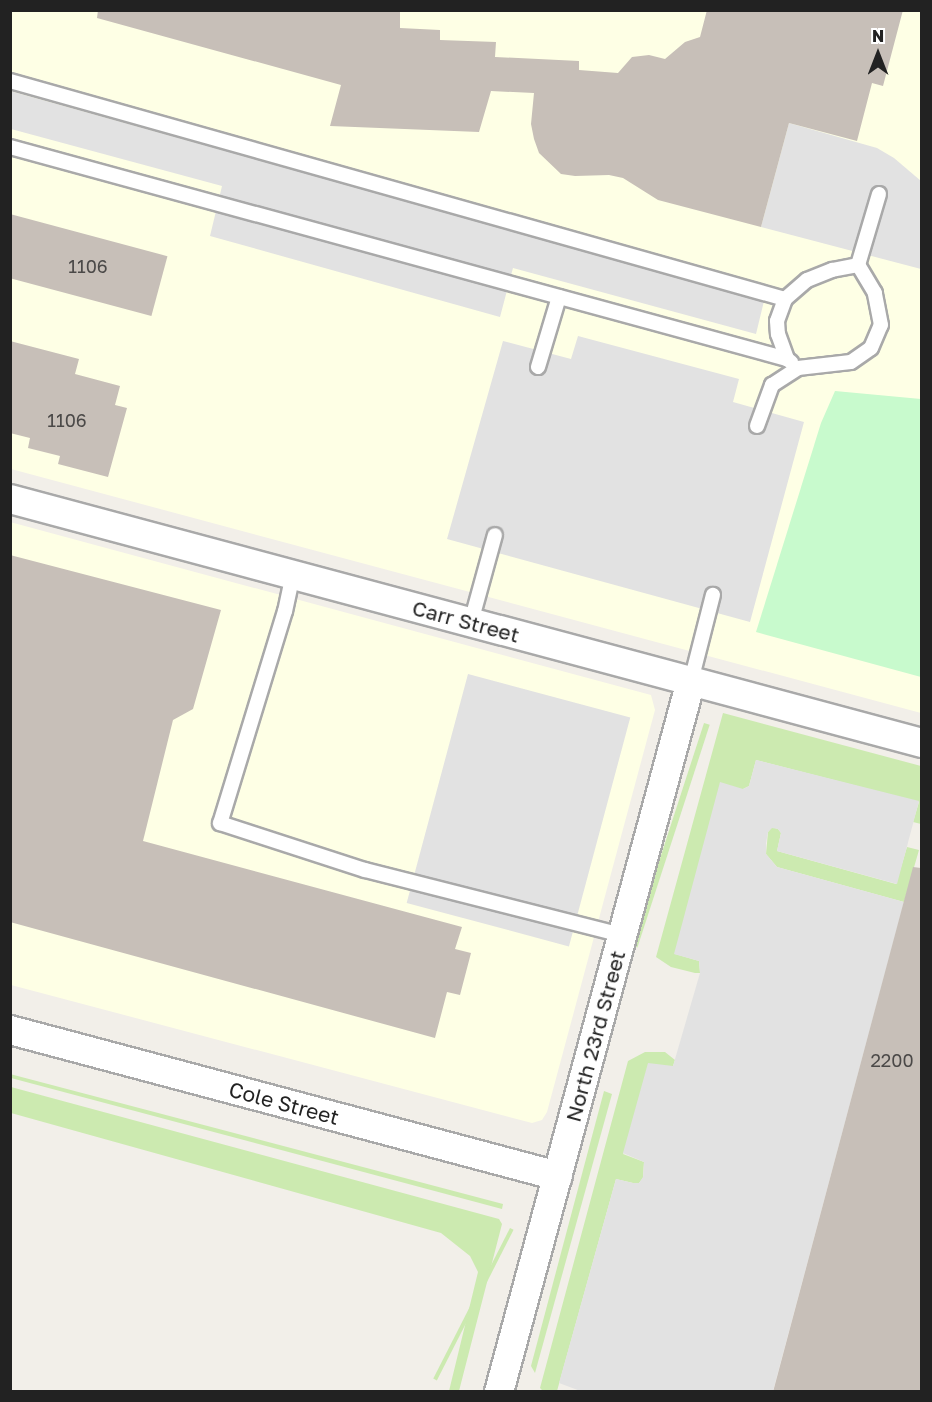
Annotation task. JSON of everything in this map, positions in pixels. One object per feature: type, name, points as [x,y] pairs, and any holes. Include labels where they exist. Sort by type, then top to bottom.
[{"type":"street","name":"Carr Street","points":[[10,499],[921,743]]},
{"type":"street","name":"North 23rd Street","points":[[499,1392],[691,681]]},
{"type":"street","name":"Cole Street","points":[[10,1030],[558,1176]]},
{"type":"lane","points":[[10,81],[785,299]]},
{"type":"lane","points":[[10,147],[792,363],[851,362],[871,348],[881,326],[875,293],[858,265],[879,194]]},
{"type":"lane","points":[[792,363],[778,334],[777,321],[785,299],[807,280],[832,270],[858,265]]},
{"type":"lane","points":[[538,367],[559,297]]},
{"type":"lane","points":[[758,426],[772,384],[792,363]]},
{"type":"lane","points":[[471,622],[495,535]]},
{"type":"lane","points":[[293,574],[285,611],[220,823],[365,870],[622,935]]},
{"type":"lane","points":[[691,681],[713,595]]},
{"type":"shaded area","points":[[10,11],[921,11],[921,713],[11,469]]},
{"type":"shaded area","points":[[10,91],[764,301],[756,334],[513,268],[500,317],[210,236],[222,186],[11,129]]},
{"type":"shaded area","points":[[789,123],[877,148],[894,158],[921,181],[921,269],[761,227]]},
{"type":"shaded area","points":[[578,336],[739,379],[733,402],[804,422],[750,622],[447,539],[503,341],[571,359]]},
{"type":"shaded area","points":[[10,522],[651,695],[655,710],[547,1112],[542,1120],[532,1123],[11,985]]},
{"type":"shaded area","points":[[468,674],[630,717],[569,946],[407,903]]},
{"type":"shaded area","points":[[756,760],[919,801],[897,884],[777,851],[781,833],[778,829],[772,828],[768,832],[766,854],[777,867],[904,902],[773,1391],[583,1392],[559,1383],[616,1179],[639,1183],[643,1177],[644,1162],[623,1153],[648,1063],[673,1066],[700,973],[699,961],[674,954],[720,782],[743,789],[749,786]]},
{"type":"green space","points":[[835,391],[921,399],[921,677],[756,632],[821,423]]},
{"type":"green space","points":[[723,713],[921,766],[921,824],[913,822],[919,802],[756,760],[749,786],[743,789],[675,954],[699,961],[700,973],[695,973],[671,967],[656,957]]},
{"type":"green space","points":[[704,723],[710,725],[637,947],[632,946]]},
{"type":"green space","points":[[772,827],[781,833],[777,851],[896,884],[907,847],[919,850],[904,902],[777,867],[766,854],[768,832]]},
{"type":"green space","points":[[645,1052],[665,1052],[675,1060],[673,1066],[667,1067],[623,1154],[644,1162],[643,1178],[639,1183],[616,1179],[557,1391],[543,1391],[540,1388],[628,1061]]},
{"type":"green space","points":[[10,1074],[503,1204],[502,1209],[11,1078]]},
{"type":"green space","points":[[11,1087],[499,1219],[502,1224],[459,1391],[449,1391],[478,1272],[470,1256],[441,1233],[11,1113]]},
{"type":"green space","points":[[604,1091],[612,1094],[535,1373],[531,1366]]},
{"type":"green space","points":[[510,1228],[514,1230],[437,1380],[433,1379]]},
{"type":"building","points":[[98,10],[400,10],[400,28],[440,30],[440,40],[496,42],[495,57],[579,61],[579,70],[618,73],[632,57],[649,55],[665,59],[685,42],[700,37],[707,10],[903,10],[883,86],[872,83],[857,141],[789,123],[761,227],[658,200],[623,178],[609,175],[561,174],[539,153],[534,139],[531,124],[534,93],[491,91],[479,132],[330,126],[341,85],[97,18]]},
{"type":"building","points":[[10,214],[167,256],[151,316],[10,278]]},
{"type":"building","points":[[10,341],[79,359],[75,374],[120,386],[115,405],[127,408],[108,477],[58,464],[60,456],[28,448],[30,438],[10,433]]},
{"type":"building","points":[[10,555],[221,610],[193,709],[173,720],[143,841],[462,927],[455,949],[471,953],[460,995],[447,992],[435,1038],[10,922]]},
{"type":"building","points":[[913,867],[921,868],[921,1392],[773,1392]]}]
